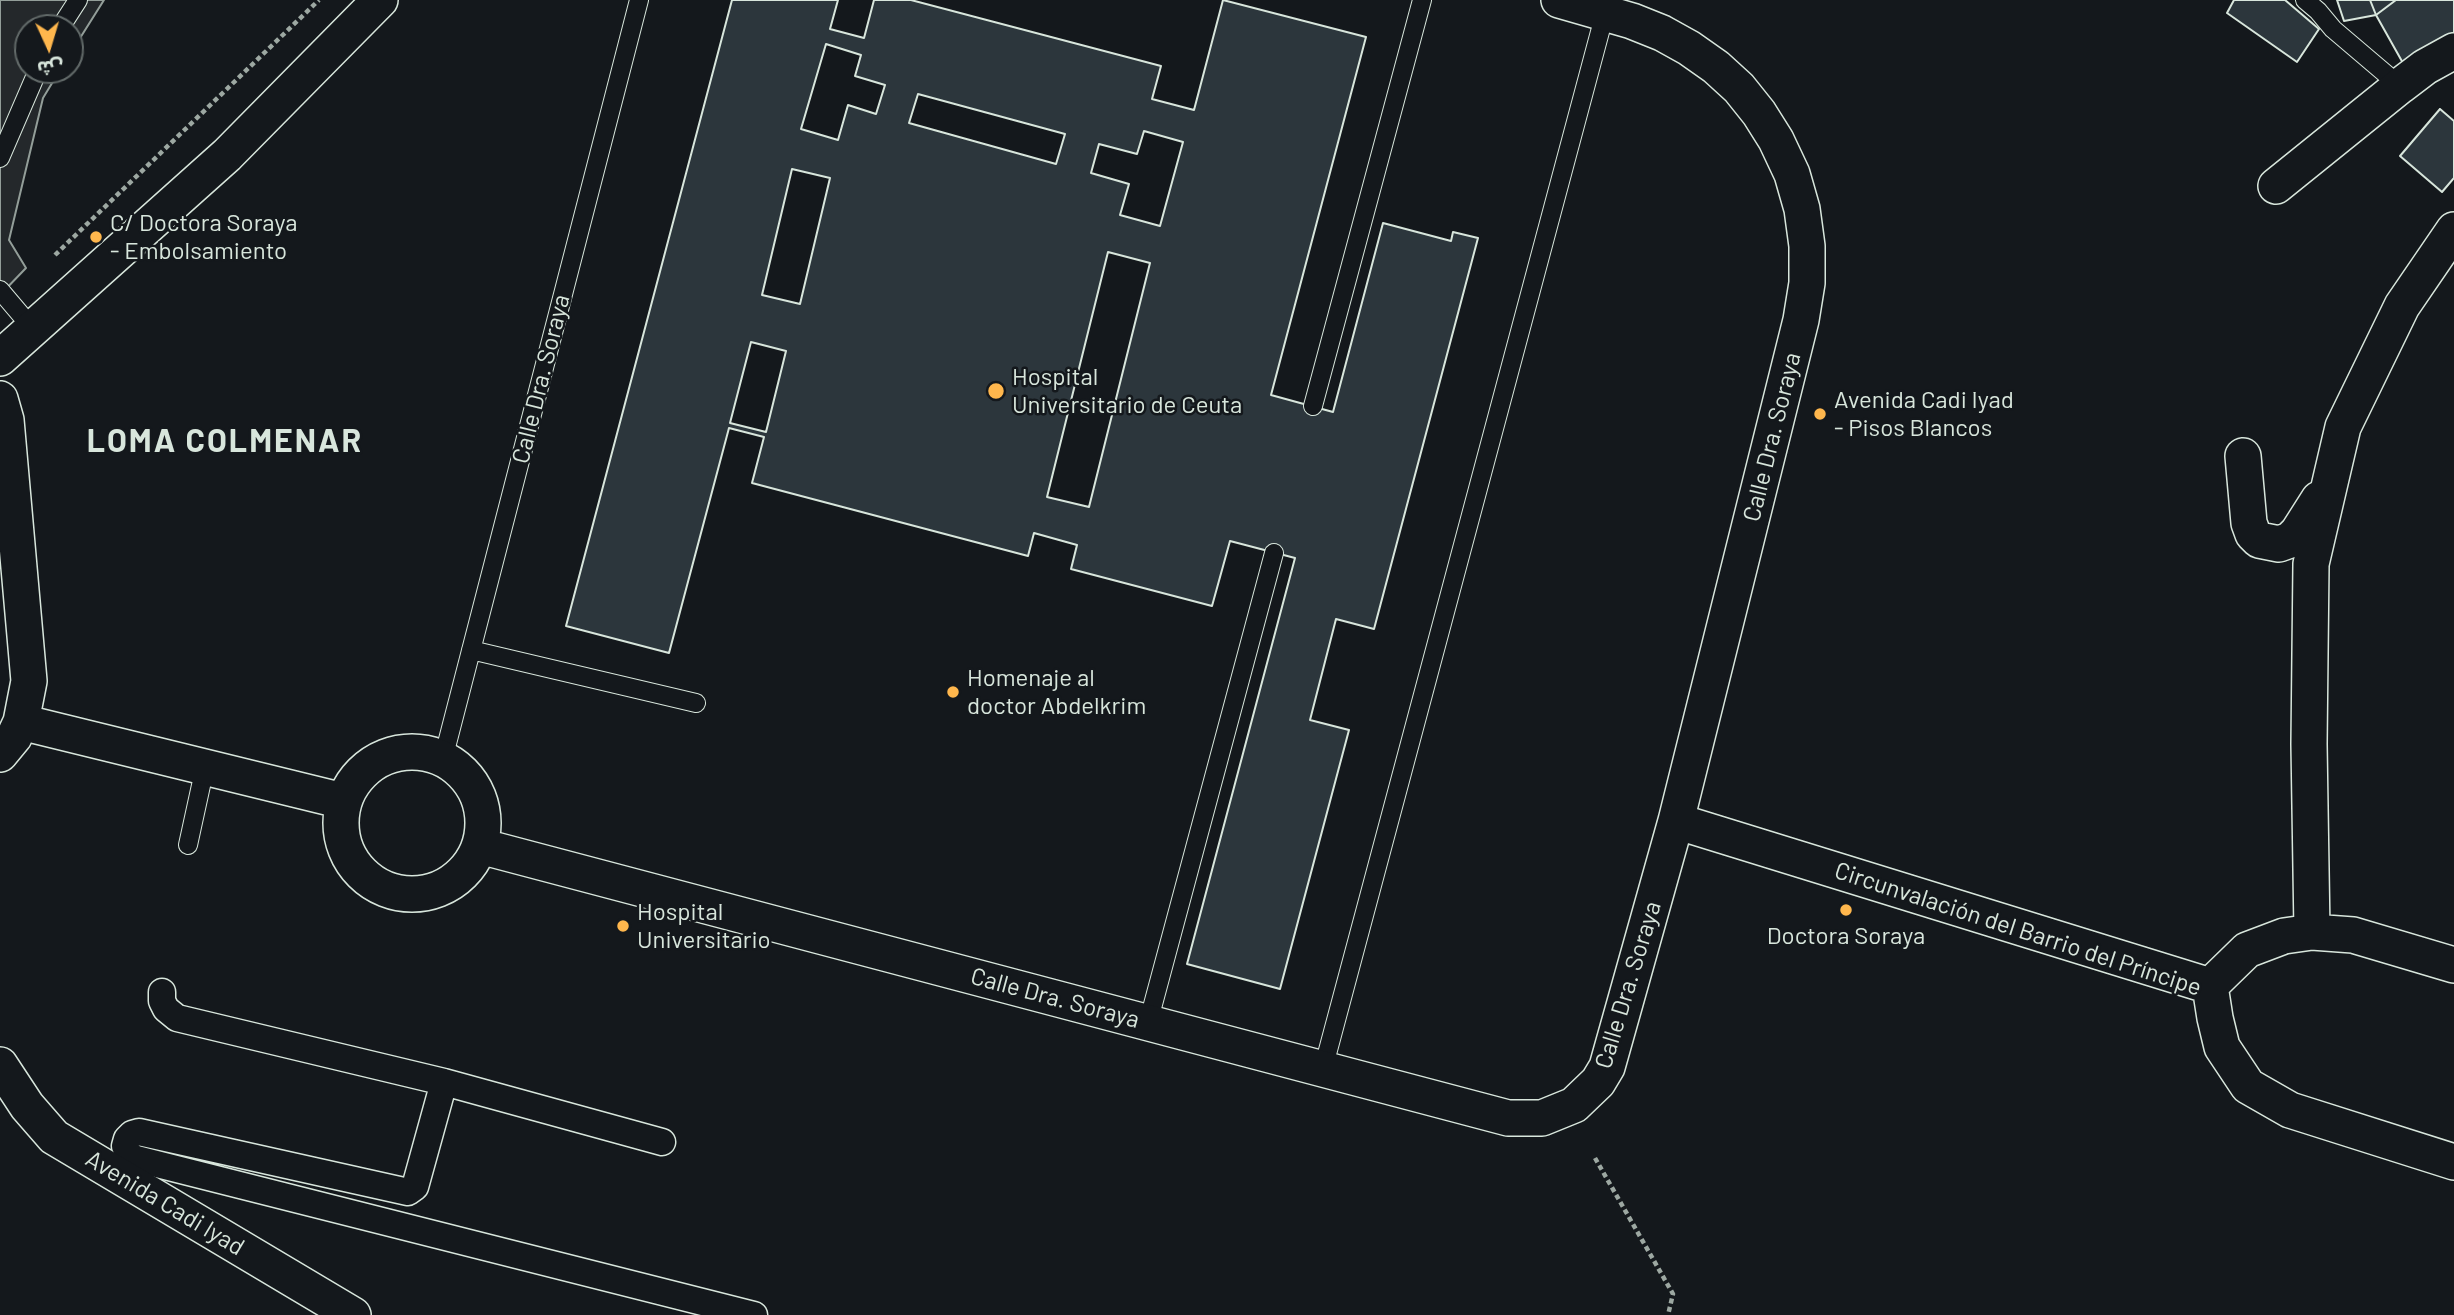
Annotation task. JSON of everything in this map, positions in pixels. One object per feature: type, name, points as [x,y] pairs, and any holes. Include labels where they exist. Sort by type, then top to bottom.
[{"type":"street","points":[[0,358],[227,155],[380,0]]},
{"type":"street","name":"Calle Dra. Soraya","points":[[480,846],[1508,1118],[1542,1118],[1574,1105],[1598,1082],[1607,1067],[1676,821],[1801,320],[1807,283],[1807,246],[1802,209],[1792,174],[1776,140],[1739,88],[1689,48],[1652,29],[1559,0]]},
{"type":"street","points":[[2276,186],[2400,86],[2454,51]]},
{"type":"street","points":[[2312,932],[2309,744],[2311,564],[2343,426],[2402,306],[2454,230]]},
{"type":"street","points":[[0,399],[6,420],[29,681],[21,722],[0,754]]},
{"type":"street","points":[[2243,456],[2249,523],[2253,534],[2259,540],[2279,544],[2290,540],[2298,532],[2331,478]]},
{"type":"street","points":[[21,722],[344,801]]},
{"type":"street","points":[[403,752],[423,752],[443,759],[460,770],[473,786],[482,805],[484,826],[480,846],[470,866],[454,882],[433,892],[411,895],[389,892],[369,881],[353,865],[343,845],[340,823],[344,801],[352,783],[366,768],[383,758],[403,752]]},
{"type":"street","name":"Circunvalación del Barrio del Príncipe","points":[[1676,821],[2210,986],[2222,1047],[2248,1086],[2290,1110],[2454,1162]]},
{"type":"street","points":[[2210,986],[2247,950],[2284,936],[2312,932],[2353,935],[2454,965]]},
{"type":"street","points":[[162,992],[166,1009],[177,1018],[444,1082],[662,1142]]},
{"type":"street","name":"Avenida Cadi Iyad","points":[[0,1065],[27,1106],[54,1137],[353,1315]]},
{"type":"street","points":[[444,1082],[415,1187],[408,1192],[139,1132],[132,1134],[125,1146],[134,1158],[754,1315]]},
{"type":"lane","name":"Calle Dra. Soraya","points":[[443,759],[639,0]]},
{"type":"lane","points":[[1313,406],[1422,0]]},
{"type":"lane","points":[[2305,0],[2333,29],[2400,86]]},
{"type":"lane","points":[[1323,1069],[1605,13]]},
{"type":"lane","points":[[0,158],[31,84]]},
{"type":"lane","points":[[0,290],[33,329]]},
{"type":"lane","points":[[1148,1023],[1274,553]]},
{"type":"lane","points":[[471,650],[696,704]]},
{"type":"lane","points":[[188,845],[205,767]]},
{"type":"path","points":[[48,261],[319,0]]},
{"type":"path","points":[[1595,1158],[1673,1294],[1668,1315]]},
{"type":"shaded area","points":[[0,0],[104,0],[84,32],[84,14],[14,14],[14,84],[52,84],[43,98],[9,240],[26,268],[0,295]]},
{"type":"building","points":[[732,0],[838,0],[830,29],[864,38],[874,0],[911,0],[1161,66],[1152,99],[1194,110],[1223,0],[1366,37],[1271,395],[1333,412],[1383,223],[1451,241],[1453,232],[1478,238],[1374,629],[1336,619],[1310,720],[1349,730],[1280,989],[1187,964],[1295,558],[1230,541],[1212,606],[1071,569],[1077,545],[1034,533],[1028,556],[752,483],[764,437],[729,428],[669,653],[566,626]],"holes":[[[826,44],[861,55],[855,76],[885,85],[876,114],[848,105],[838,140],[801,129]],[[918,94],[1065,134],[1056,164],[909,123]],[[1144,131],[1183,142],[1160,226],[1120,215],[1129,184],[1091,173],[1099,144],[1137,154]],[[792,169],[830,178],[800,304],[762,295]],[[1108,252],[1150,263],[1089,507],[1047,497]],[[751,342],[786,351],[766,432],[730,423]]]},
{"type":"building","points":[[2234,0],[2285,0],[2319,29],[2297,62],[2227,13]]},
{"type":"building","points":[[2337,0],[2370,0],[2376,15],[2344,21]]},
{"type":"building","points":[[2370,0],[2396,0],[2376,15]]},
{"type":"building","points":[[2396,0],[2454,0],[2454,43],[2408,72],[2376,15]]},
{"type":"building","points":[[2440,109],[2454,121],[2454,178],[2442,192],[2400,156]]},
{"type":"place","name":"C/ Doctora Soraya - Embolsamiento","points":[[96,237]]},
{"type":"place","name":"Hospital Universitario de Ceuta","points":[[996,391]]},
{"type":"place","name":"Avenida Cadi Iyad - Pisos Blancos","points":[[1820,414]]},
{"type":"place","name":"Homenaje al doctor Abdelkrim","points":[[953,692]]},
{"type":"place","name":"Doctora Soraya","points":[[1846,910]]},
{"type":"place","name":"Hospital Universitario","points":[[623,926]]},
{"type":"district","name":"LOMA COLMENAR","points":[[225,441]]}]
